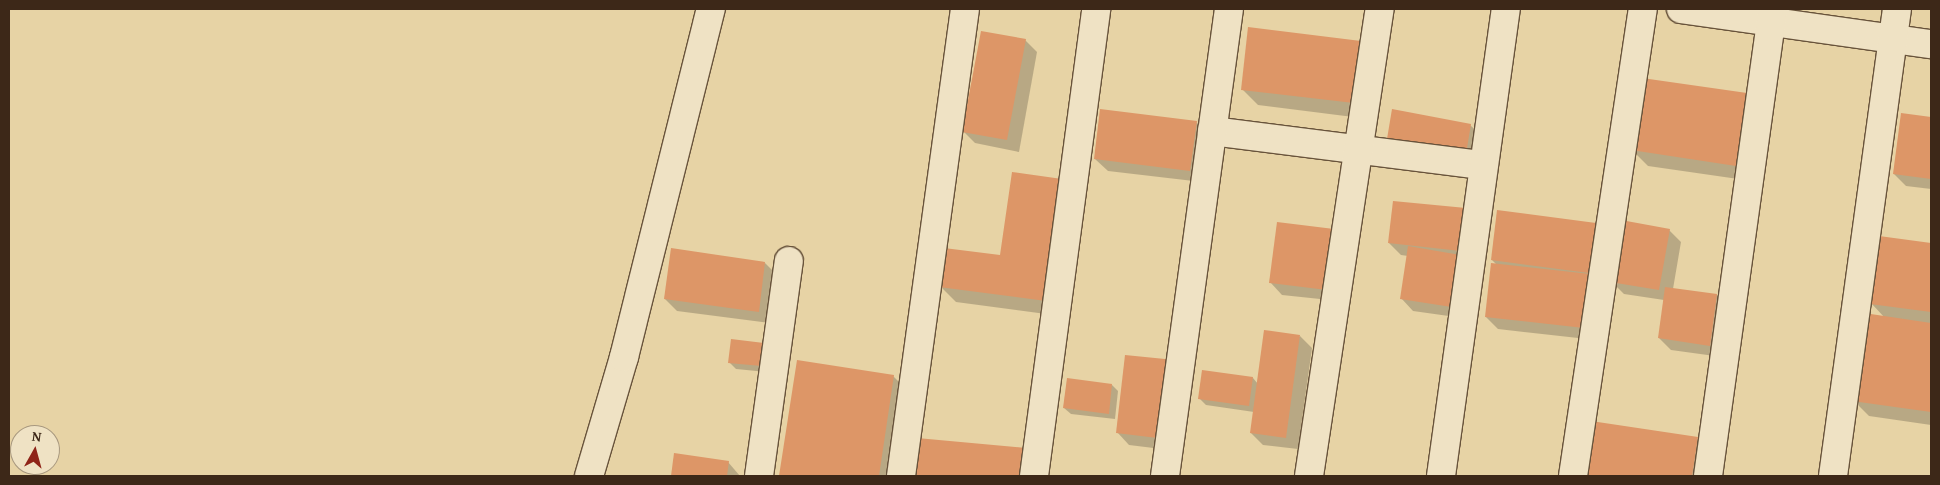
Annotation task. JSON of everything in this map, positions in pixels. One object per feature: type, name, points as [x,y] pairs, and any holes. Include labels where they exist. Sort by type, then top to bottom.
[{"type":"street","points":[[589,476],[624,357],[710,9]]},
{"type":"street","points":[[901,476],[965,9]]},
{"type":"street","points":[[1034,476],[1096,9]]},
{"type":"street","points":[[1166,476],[1229,9]]},
{"type":"street","points":[[1309,476],[1380,9]]},
{"type":"street","points":[[1440,476],[1482,166],[1506,9]]},
{"type":"street","points":[[1573,476],[1643,9]]},
{"type":"street","points":[[1681,9],[1772,15],[1931,44]]},
{"type":"street","points":[[1833,476],[1898,9]]},
{"type":"street","points":[[1708,476],[1772,15]]},
{"type":"street","points":[[1212,131],[1482,166]]},
{"type":"street","points":[[759,476],[789,261]]},
{"type":"building","points":[[1248,27],[1361,41],[1354,103],[1241,90]]},
{"type":"building","points":[[981,31],[1026,39],[1007,140],[962,132]]},
{"type":"building","points":[[1642,78],[1747,93],[1736,166],[1631,150]]},
{"type":"building","points":[[1100,109],[1197,121],[1190,171],[1094,159]]},
{"type":"building","points":[[1392,109],[1471,124],[1466,154],[1387,139]]},
{"type":"building","points":[[1901,113],[1931,117],[1931,179],[1893,174]]},
{"type":"building","points":[[1012,172],[1062,179],[1046,301],[939,287],[944,248],[1000,255]]},
{"type":"building","points":[[1393,201],[1466,208],[1461,251],[1388,243]]},
{"type":"building","points":[[1497,210],[1596,223],[1589,273],[1491,260]]},
{"type":"building","points":[[1621,220],[1670,229],[1659,290],[1610,282]]},
{"type":"building","points":[[1277,222],[1334,229],[1327,290],[1269,283]]},
{"type":"building","points":[[1879,236],[1931,243],[1931,312],[1870,304]]},
{"type":"building","points":[[1408,246],[1466,256],[1458,308],[1400,299]]},
{"type":"building","points":[[671,248],[765,262],[759,312],[664,299]]},
{"type":"building","points":[[1491,263],[1590,274],[1584,328],[1485,317]]},
{"type":"building","points":[[1665,287],[1717,294],[1710,346],[1658,338]]},
{"type":"building","points":[[1864,313],[1931,323],[1931,412],[1852,401]]},
{"type":"building","points":[[1264,330],[1300,335],[1286,438],[1250,433]]},
{"type":"building","points":[[731,339],[765,343],[762,366],[728,363]]},
{"type":"building","points":[[1125,355],[1175,360],[1166,439],[1116,433]]},
{"type":"building","points":[[797,360],[894,375],[879,476],[779,476]]},
{"type":"building","points":[[1202,370],[1253,377],[1249,406],[1198,399]]},
{"type":"building","points":[[1067,378],[1112,384],[1109,414],[1063,408]]},
{"type":"building","points":[[1591,421],[1698,437],[1692,476],[1583,476]]},
{"type":"building","points":[[917,438],[1026,448],[1023,476],[913,476]]},
{"type":"building","points":[[674,453],[729,461],[727,476],[671,476]]}]
